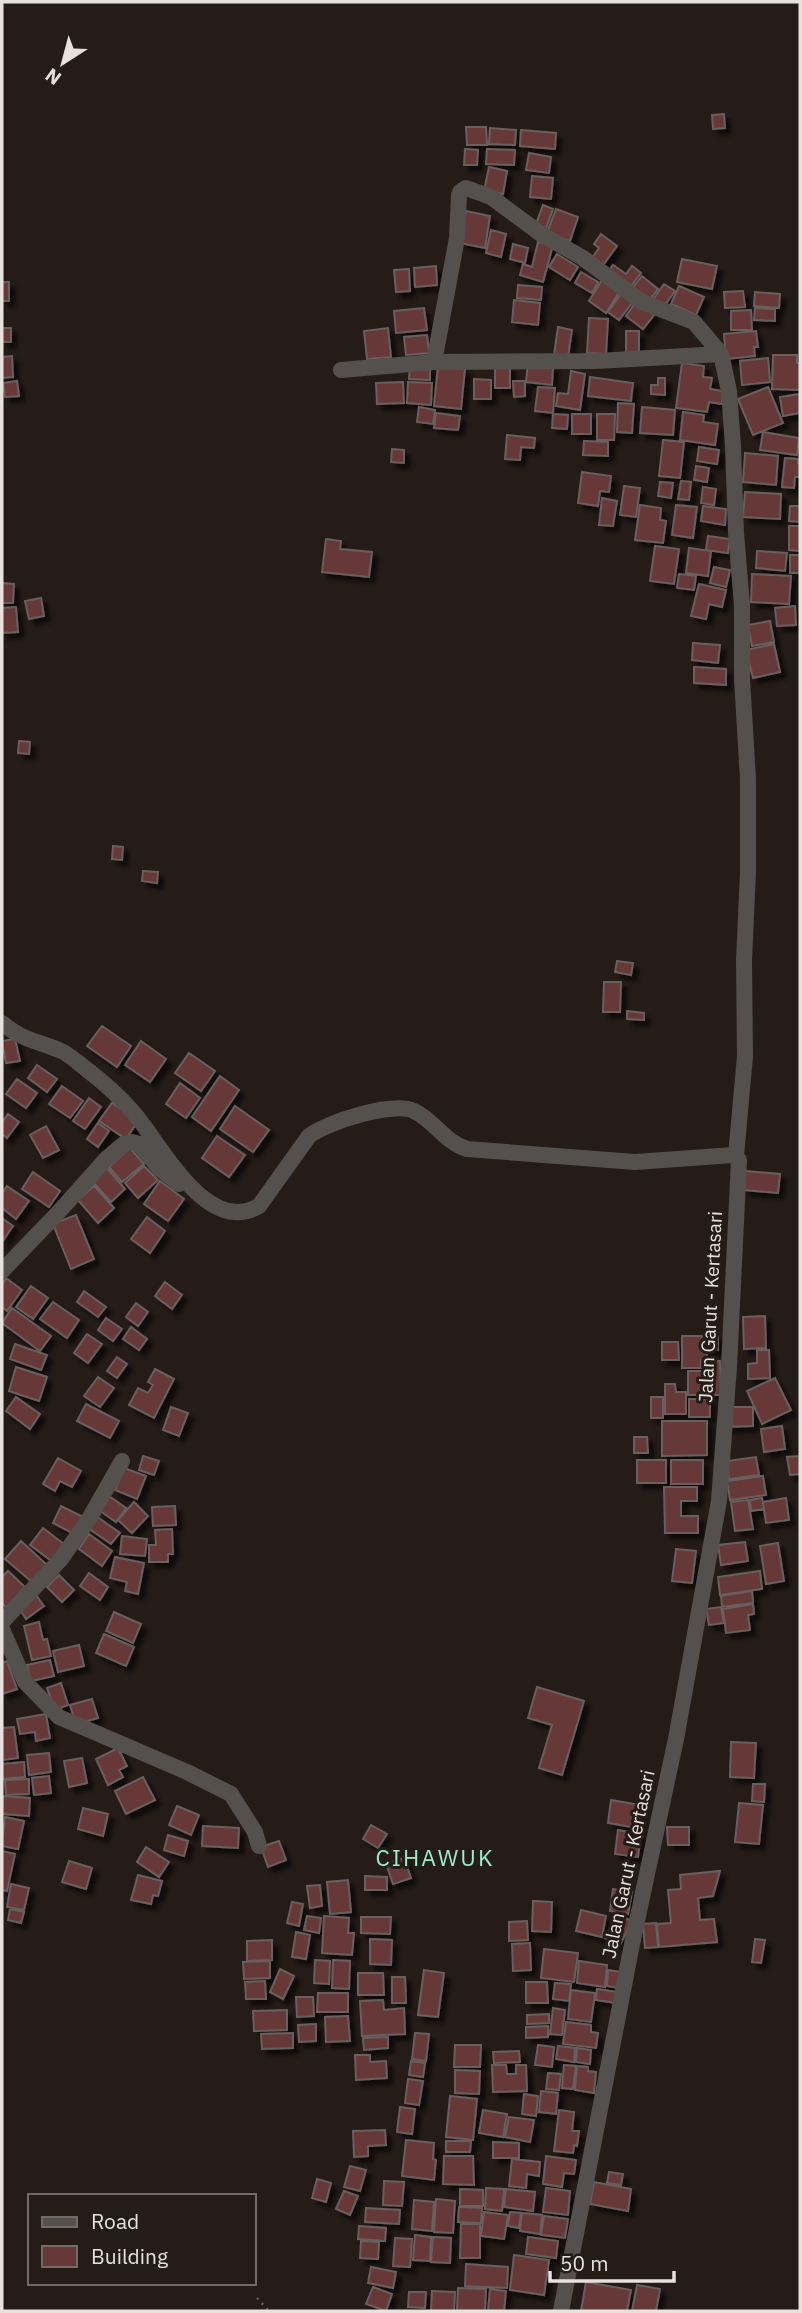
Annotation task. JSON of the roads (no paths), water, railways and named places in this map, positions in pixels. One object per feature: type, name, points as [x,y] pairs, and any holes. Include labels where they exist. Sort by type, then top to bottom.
[{"type":"street","points":[[435,362],[457,239],[460,191],[466,188],[491,197],[541,234],[583,258],[642,302],[694,322],[721,354]]},
{"type":"street","points":[[341,370],[435,362],[596,361],[721,354]]},
{"type":"street","name":"Jalan Garut - Kertasari","points":[[561,2311],[629,1957],[677,1739],[719,1501],[738,1178],[736,1156],[744,1056],[748,872],[742,605],[729,391],[721,354]]},
{"type":"street","points":[[2,1023],[16,1035],[62,1050],[87,1070],[133,1112],[181,1178],[207,1201]]},
{"type":"street","points":[[2,1271],[107,1158],[124,1144],[132,1142],[139,1144],[160,1169],[183,1187],[227,1209],[249,1211],[267,1198],[317,1130],[348,1117],[396,1108],[415,1111],[445,1138],[467,1149],[635,1162],[736,1156]]},
{"type":"street","points":[[2,1622],[61,1559],[89,1519],[122,1461]]},
{"type":"street","points":[[2,1629],[25,1682],[59,1717],[187,1772],[231,1794],[255,1832],[259,1846]]},
{"type":"district","name":"CIHAWUK","points":[[435,1857]]}]
